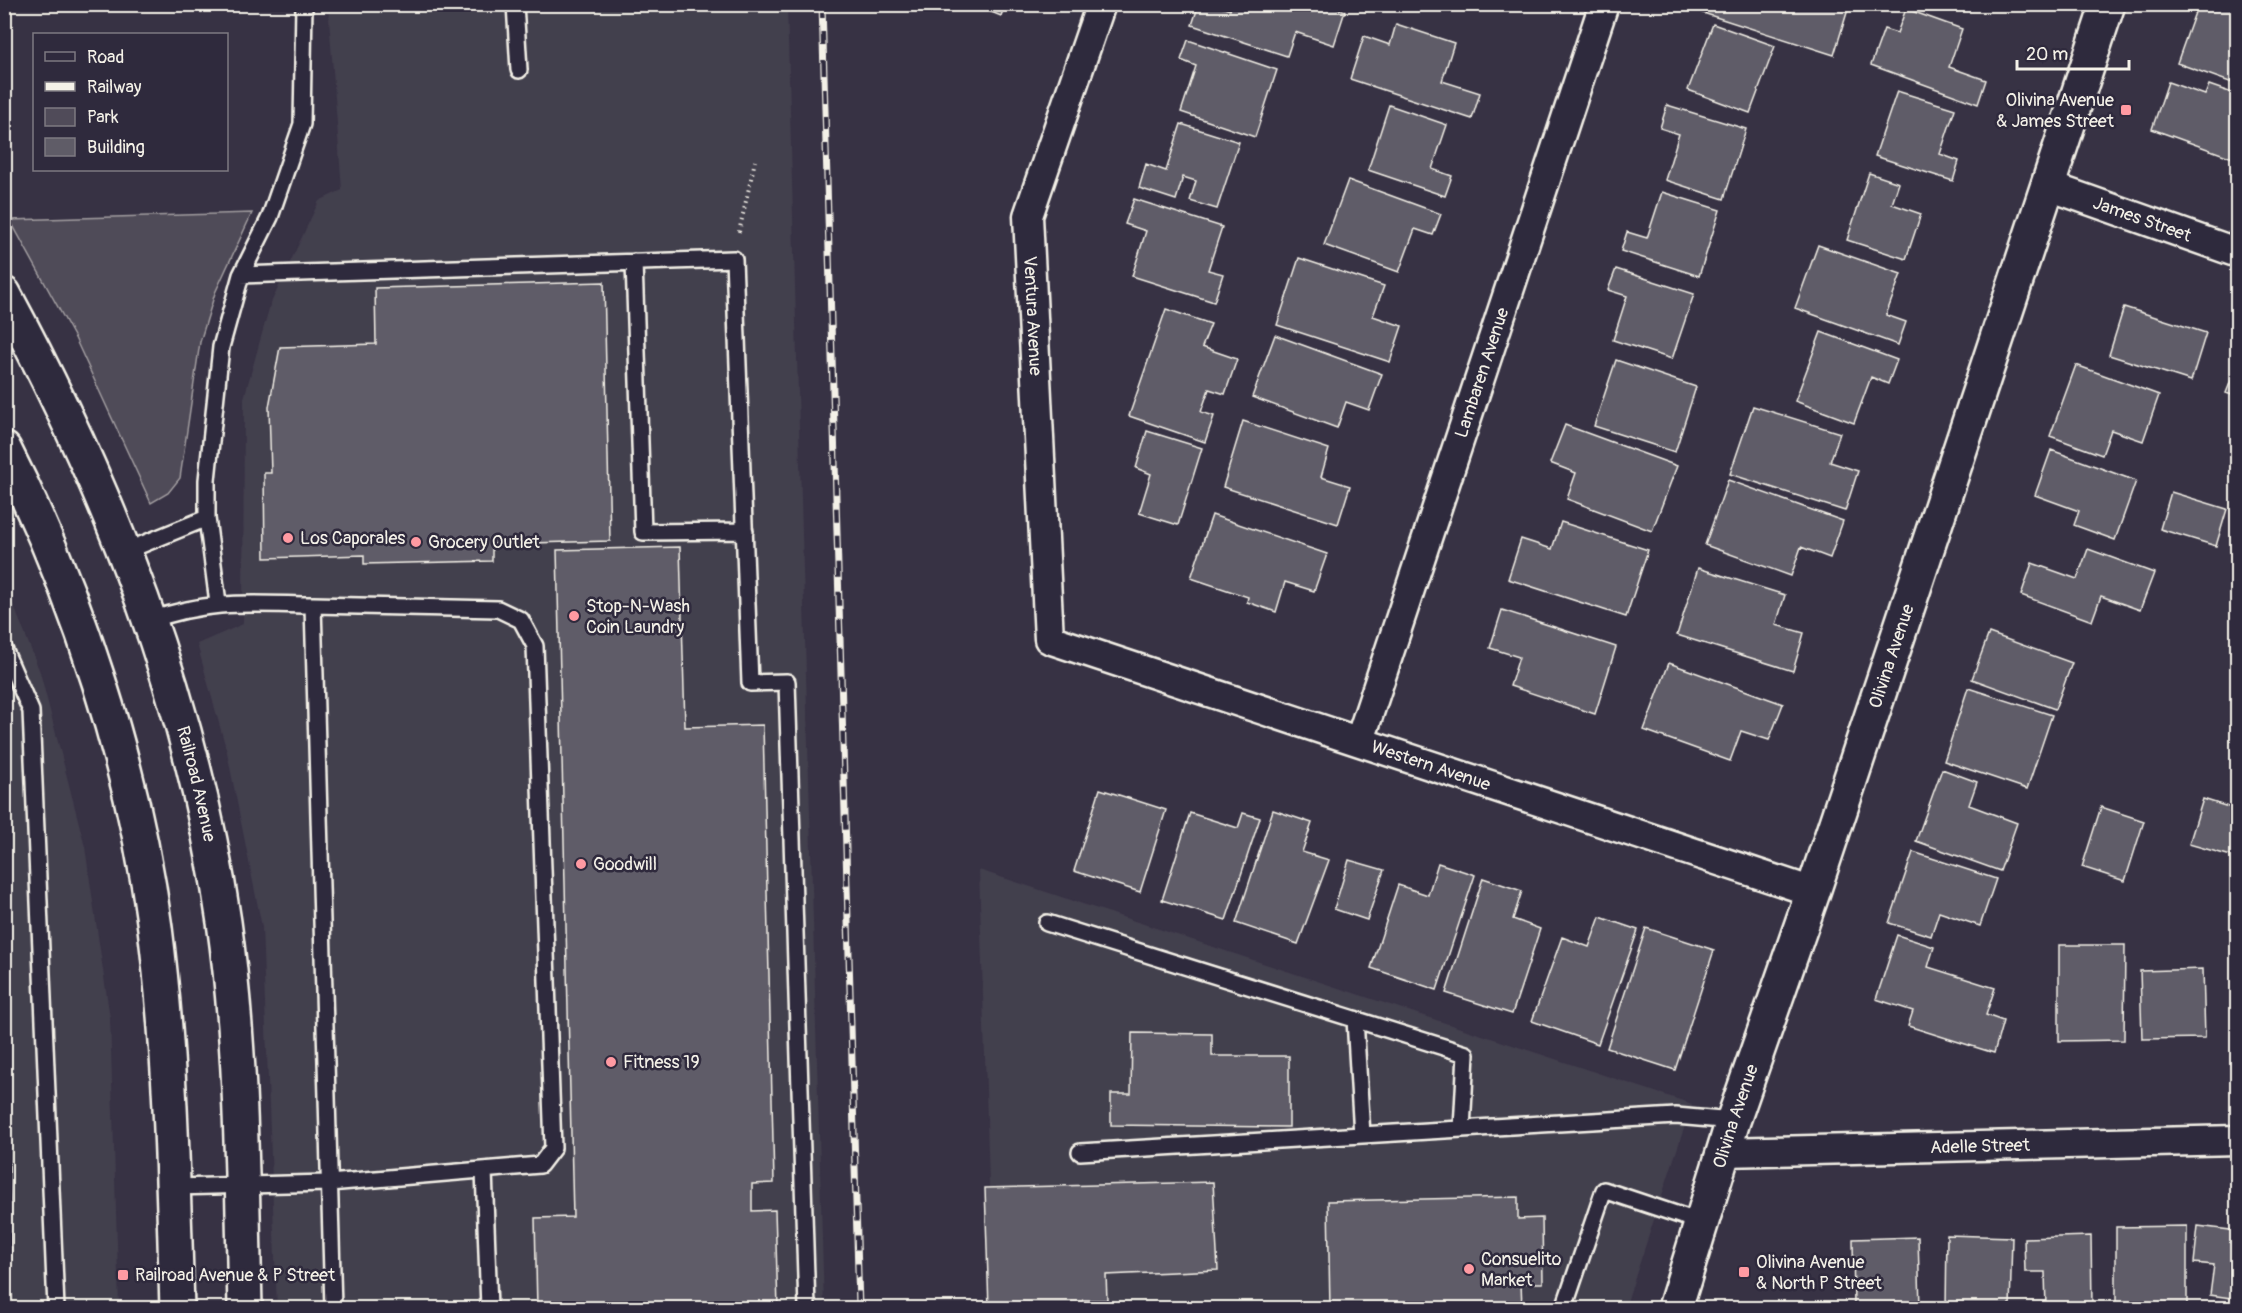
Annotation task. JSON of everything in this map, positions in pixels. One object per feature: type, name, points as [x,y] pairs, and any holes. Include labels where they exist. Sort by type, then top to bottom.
[{"type":"main road","name":"Olivina Avenue","points":[[1675,1308],[1729,1136],[1813,892],[2108,4]]},
{"type":"main road","name":"Railroad Avenue","points":[[9,312],[64,409],[126,551],[152,620],[182,720],[205,821],[224,921],[240,1096],[245,1308]]},
{"type":"main road","points":[[4,448],[52,553],[86,644],[136,820],[154,926],[167,1037],[177,1308]]},
{"type":"street","name":"Ventura Avenue","points":[[1049,639],[1028,216],[1101,4]]},
{"type":"street","name":"Lambaren Avenue","points":[[1360,740],[1595,7]]},
{"type":"street","name":"James Street","points":[[2046,185],[2238,253]]},
{"type":"street","name":"Western Avenue","points":[[1049,639],[1360,740],[1813,892]]},
{"type":"street","name":"Adelle Street","points":[[1729,1136],[2238,1140]]},
{"type":"lane","points":[[218,603],[207,518],[207,480],[221,347],[241,275],[270,218],[302,124],[304,4]]},
{"type":"lane","points":[[515,4],[519,70]]},
{"type":"lane","points":[[241,275],[734,260],[750,682],[787,682],[807,1308]]},
{"type":"lane","points":[[634,262],[643,532],[744,531]]},
{"type":"lane","points":[[126,551],[207,518]]},
{"type":"lane","points":[[152,620],[181,609],[218,603],[498,609],[521,620],[535,646],[553,1148],[540,1166],[329,1183],[174,1187]]},
{"type":"lane","points":[[314,605],[333,1308]]},
{"type":"lane","points":[[4,649],[31,711],[56,1308]]},
{"type":"lane","points":[[1047,923],[1466,1054],[1462,1129]]},
{"type":"lane","points":[[1355,1019],[1362,1135]]},
{"type":"lane","points":[[1080,1152],[1676,1116],[1729,1136]]},
{"type":"lane","points":[[484,1170],[489,1308]]},
{"type":"lane","points":[[1564,1308],[1604,1190],[1703,1223]]},
{"type":"path","points":[[734,260],[755,161]]},
{"type":"shaded area","points":[[328,5],[787,5],[824,1308],[277,1308],[262,927],[227,752],[197,644],[243,624],[244,398],[270,305],[319,201],[342,190]]},
{"type":"shaded area","points":[[4,581],[40,672],[85,847],[110,1018],[119,1308],[5,1308]]},
{"type":"shaded area","points":[[979,870],[1692,1104],[1625,1308],[993,1308]]},
{"type":"green space","points":[[252,213],[215,293],[200,342],[180,478],[168,493],[151,503],[75,338],[10,220]]},
{"type":"building","points":[[972,4],[1005,4],[1001,16]]},
{"type":"building","points":[[1199,4],[1213,4],[1230,10],[1232,4],[1326,4],[1345,11],[1334,45],[1295,32],[1287,56],[1192,25]]},
{"type":"building","points":[[1702,4],[1844,4],[1849,6],[1834,55],[1700,12]]},
{"type":"building","points":[[2198,4],[2238,5],[2238,85],[2177,63]]},
{"type":"building","points":[[1906,9],[1962,29],[1949,67],[1986,80],[1978,104],[1871,65],[1884,29],[1897,33]]},
{"type":"building","points":[[1396,24],[1454,43],[1442,81],[1480,93],[1472,119],[1350,79],[1364,36],[1390,45]]},
{"type":"building","points":[[1713,24],[1775,46],[1750,113],[1688,90]]},
{"type":"building","points":[[1188,40],[1277,70],[1255,137],[1181,112],[1196,66],[1181,60]]},
{"type":"building","points":[[2168,82],[2205,95],[2209,85],[2238,95],[2238,160],[2152,129]]},
{"type":"building","points":[[1897,91],[1955,109],[1940,154],[1959,161],[1953,181],[1875,156]]},
{"type":"building","points":[[1389,105],[1447,125],[1432,169],[1452,176],[1445,196],[1368,170]]},
{"type":"building","points":[[1667,105],[1746,129],[1724,199],[1665,180],[1679,134],[1660,128]]},
{"type":"building","points":[[1181,124],[1239,142],[1217,209],[1190,201],[1196,181],[1183,177],[1176,200],[1139,188],[1146,164],[1166,171]]},
{"type":"building","points":[[1869,173],[1899,183],[1892,204],[1921,214],[1906,259],[1847,240]]},
{"type":"building","points":[[1348,180],[1441,214],[1433,235],[1415,229],[1399,272],[1324,245]]},
{"type":"building","points":[[1662,192],[1720,210],[1699,276],[1621,251],[1627,232],[1647,238]]},
{"type":"building","points":[[1134,199],[1222,227],[1208,270],[1223,274],[1214,302],[1132,276],[1146,231],[1125,224]]},
{"type":"building","points":[[1818,245],[1901,274],[1886,315],[1906,322],[1898,345],[1795,308]]},
{"type":"building","points":[[1299,258],[1384,286],[1373,316],[1402,326],[1390,362],[1277,325]]},
{"type":"building","points":[[1616,269],[1694,294],[1672,359],[1613,340],[1627,296],[1608,290]]},
{"type":"building","points":[[604,282],[610,541],[492,544],[492,561],[364,564],[364,555],[265,558],[264,473],[271,473],[269,407],[280,347],[376,344],[375,288]]},
{"type":"building","points":[[2124,307],[2206,333],[2191,381],[2109,355]]},
{"type":"building","points":[[1166,309],[1211,324],[1202,347],[1237,359],[1225,394],[1209,389],[1201,412],[1214,416],[1205,442],[1129,416]]},
{"type":"building","points":[[1821,332],[1897,360],[1888,384],[1871,377],[1854,423],[1795,401]]},
{"type":"building","points":[[1275,335],[1382,374],[1369,410],[1346,402],[1337,428],[1252,397]]},
{"type":"building","points":[[1616,360],[1696,387],[1675,452],[1594,426]]},
{"type":"building","points":[[2238,363],[2238,397],[2226,393]]},
{"type":"building","points":[[2076,365],[2159,395],[2143,441],[2111,430],[2102,455],[2050,436]]},
{"type":"building","points":[[1753,406],[1840,433],[1830,462],[1858,471],[1845,511],[1730,474]]},
{"type":"building","points":[[1243,421],[1329,449],[1321,477],[1350,486],[1338,524],[1223,487]]},
{"type":"building","points":[[1565,425],[1677,466],[1652,531],[1567,499],[1576,473],[1550,463]]},
{"type":"building","points":[[1147,431],[1202,448],[1178,525],[1139,513],[1151,474],[1136,468]]},
{"type":"building","points":[[2051,450],[2136,481],[2115,540],[2074,525],[2079,511],[2035,495]]},
{"type":"building","points":[[1728,480],[1843,521],[1830,558],[1801,547],[1791,576],[1705,545]]},
{"type":"building","points":[[2171,492],[2227,509],[2216,546],[2160,529]]},
{"type":"building","points":[[1212,515],[1327,554],[1314,591],[1285,582],[1276,612],[1247,602],[1248,597],[1191,578]]},
{"type":"building","points":[[1561,522],[1648,550],[1626,617],[1508,579],[1521,539],[1552,549]]},
{"type":"building","points":[[680,547],[685,727],[763,725],[774,1183],[752,1184],[752,1211],[775,1210],[778,1308],[537,1308],[535,1218],[573,1217],[557,550]]},
{"type":"building","points":[[2088,549],[2154,573],[2140,610],[2101,596],[2092,621],[2021,595],[2032,563],[2077,579]]},
{"type":"building","points":[[1698,568],[1785,595],[1776,625],[1804,633],[1793,671],[1677,635]]},
{"type":"building","points":[[1502,610],[1616,647],[1595,714],[1510,686],[1519,657],[1490,648]]},
{"type":"building","points":[[1989,633],[2072,663],[2055,709],[1972,679]]},
{"type":"building","points":[[1669,663],[1783,704],[1769,740],[1741,731],[1730,761],[1644,730]]},
{"type":"building","points":[[1968,688],[2052,715],[2027,789],[1944,761]]},
{"type":"building","points":[[4,713],[11,727],[11,755],[4,755]]},
{"type":"building","points":[[1942,769],[1977,782],[1969,805],[2017,823],[2000,871],[1916,841]]},
{"type":"building","points":[[1100,789],[1166,810],[1140,892],[1074,871]]},
{"type":"building","points":[[2203,799],[2238,810],[2238,858],[2189,844]]},
{"type":"building","points":[[2101,807],[2144,821],[2125,881],[2082,867]]},
{"type":"building","points":[[1273,810],[1312,823],[1302,852],[1329,860],[1298,944],[1236,923]]},
{"type":"building","points":[[1190,813],[1238,828],[1243,813],[1260,818],[1226,920],[1162,900]]},
{"type":"building","points":[[1913,852],[1996,879],[1980,926],[1939,912],[1931,936],[1889,923]]},
{"type":"building","points":[[1349,860],[1384,870],[1367,920],[1334,909]]},
{"type":"building","points":[[1438,863],[1475,875],[1437,990],[1371,968],[1398,885],[1428,895]]},
{"type":"building","points":[[1483,878],[1522,891],[1513,919],[1540,929],[1512,1014],[1446,993]]},
{"type":"building","points":[[1600,917],[1638,930],[1598,1044],[1532,1021],[1562,937],[1589,947]]},
{"type":"building","points":[[1646,928],[1714,950],[1675,1070],[1607,1048]]},
{"type":"building","points":[[1897,935],[1934,947],[1928,967],[1995,988],[1986,1015],[2003,1021],[1994,1053],[1908,1026],[1913,1011],[1876,999]]},
{"type":"building","points":[[2059,945],[2125,945],[2124,1040],[2059,1041]]},
{"type":"building","points":[[2203,969],[2205,1038],[2142,1039],[2140,971]]},
{"type":"building","points":[[1132,1033],[1212,1034],[1212,1056],[1289,1056],[1289,1127],[1111,1125],[1111,1094],[1131,1094]]},
{"type":"building","points":[[4,1121],[8,1121],[12,1308],[4,1308]]},
{"type":"building","points":[[1213,1182],[1218,1270],[1106,1275],[1107,1300],[1083,1300],[1083,1308],[989,1308],[985,1188]]},
{"type":"building","points":[[1518,1197],[1518,1219],[1542,1218],[1543,1283],[1521,1283],[1522,1308],[1330,1308],[1328,1201]]},
{"type":"building","points":[[2187,1226],[2187,1308],[2116,1308],[2116,1227]]},
{"type":"building","points":[[2198,1226],[2238,1231],[2238,1299],[2210,1295],[2214,1265],[2194,1263]]},
{"type":"building","points":[[1947,1235],[2012,1237],[2010,1308],[1946,1308]]},
{"type":"building","points":[[2091,1236],[2092,1306],[2046,1308],[2045,1272],[2025,1272],[2024,1238]]},
{"type":"building","points":[[1918,1237],[1920,1308],[1854,1308],[1853,1239]]},
{"type":"railway","points":[[822,4],[859,1308]]},
{"type":"place","name":"Olivina Avenue & James Street","points":[[2126,110]]},
{"type":"place","name":"Los Caporales","points":[[288,538]]},
{"type":"place","name":"Grocery Outlet","points":[[416,542]]},
{"type":"place","name":"Stop-N-Wash Coin Laundry","points":[[574,616]]},
{"type":"place","name":"Goodwill","points":[[581,864]]},
{"type":"place","name":"Fitness 19","points":[[611,1062]]},
{"type":"place","name":"Consuelito Market","points":[[1469,1269]]},
{"type":"place","name":"Olivina Avenue & North P Street","points":[[1744,1272]]},
{"type":"place","name":"Railroad Avenue & P Street","points":[[123,1275]]}]
